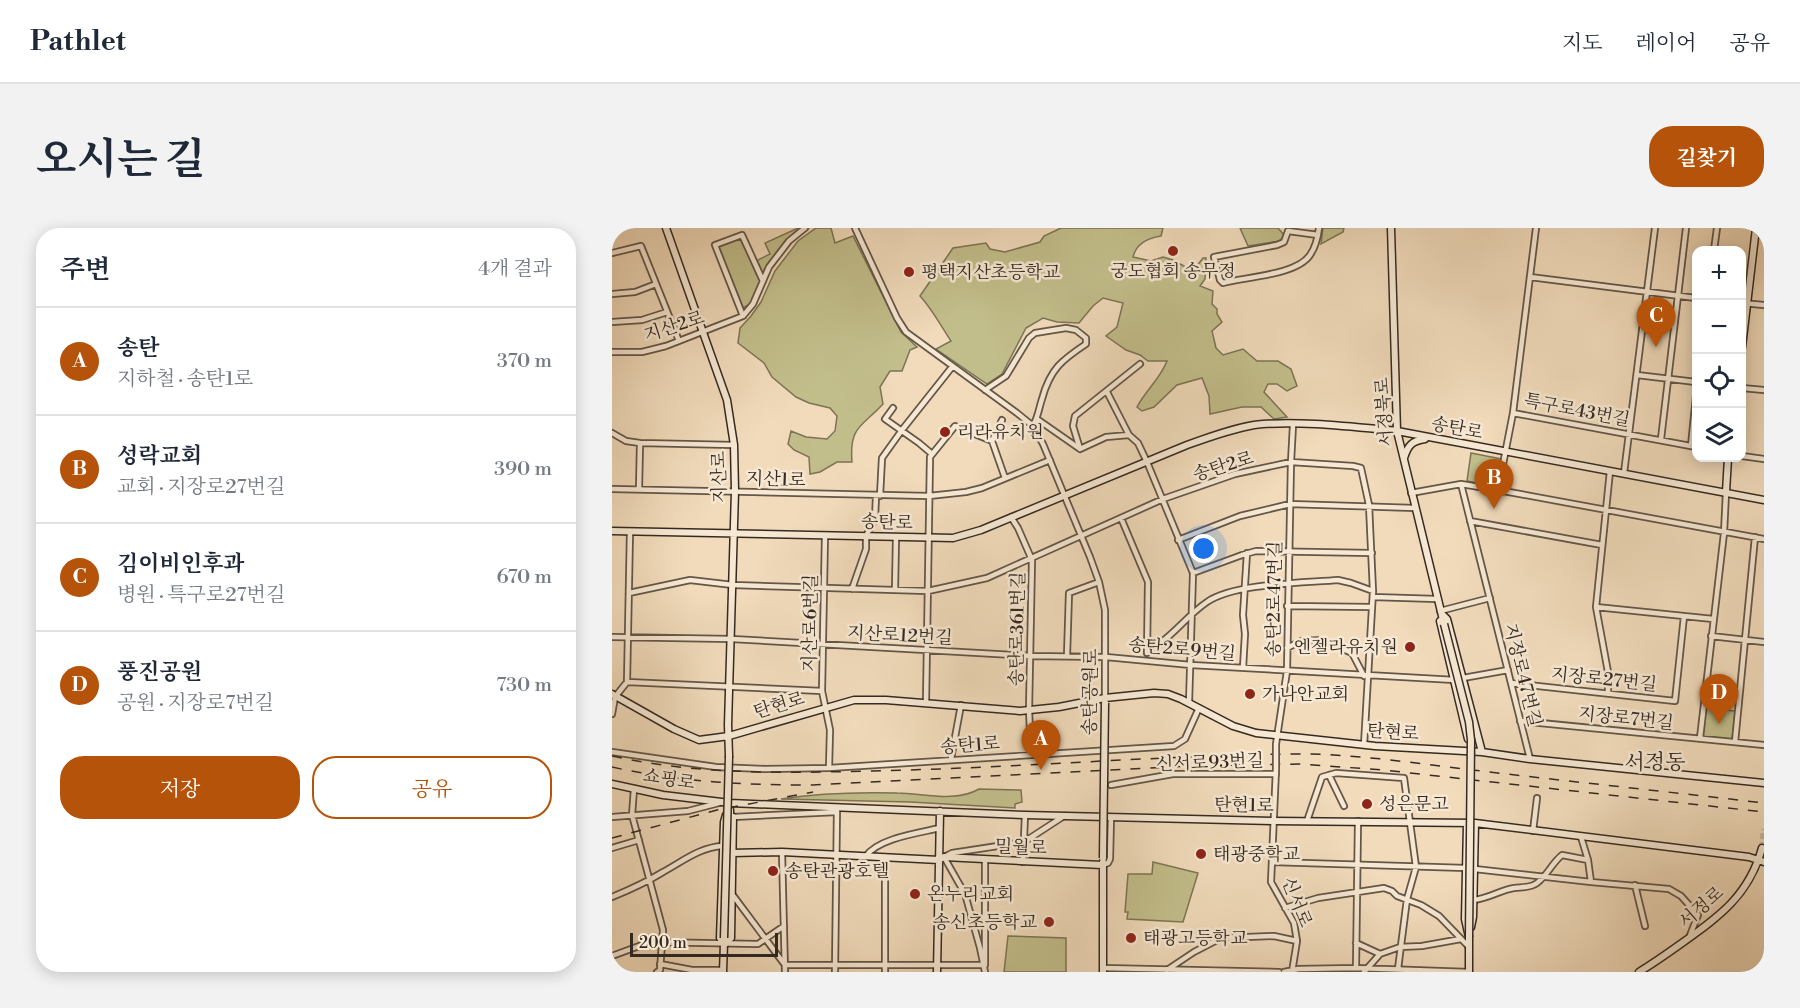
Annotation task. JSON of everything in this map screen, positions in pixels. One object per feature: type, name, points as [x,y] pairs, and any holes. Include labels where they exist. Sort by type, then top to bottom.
[{"type":"street","name":"지산로","points":[[666,228],[729,410],[734,445],[735,491],[724,941]]},
{"type":"street","points":[[763,282],[742,235],[715,245],[743,316],[753,304],[763,282],[769,267],[789,241],[805,228]]},
{"type":"street","name":"송탄공원로","points":[[855,228],[906,332],[1033,426],[1050,460],[1099,582],[1105,610],[1106,657],[1103,970]]},
{"type":"street","points":[[1318,234],[1288,230],[1284,242],[1277,245],[1214,257],[1220,280],[1223,283],[1298,266],[1310,255],[1318,234],[1319,228]]},
{"type":"street","name":"서정북로","points":[[1391,228],[1398,431],[1414,508],[1471,740],[1469,937]]},
{"type":"street","name":"특구로43번길","points":[[1536,228],[1513,413],[1692,447]]},
{"type":"street","points":[[1624,473],[1655,228]]},
{"type":"street","points":[[1661,440],[1686,228]]},
{"type":"street","points":[[1715,246],[1717,228]]},
{"type":"street","points":[[1744,300],[1756,228]]},
{"type":"street","points":[[612,252],[641,246],[679,341]]},
{"type":"street","points":[[1530,277],[1692,298]]},
{"type":"street","points":[[612,294],[635,292],[656,284]]},
{"type":"street","points":[[1746,303],[1764,305]]},
{"type":"street","points":[[612,322],[642,320],[668,312]]},
{"type":"street","name":"지산2로","points":[[612,352],[642,352],[703,333],[743,316]]},
{"type":"street","points":[[985,390],[1006,376],[1029,338],[1035,333],[1066,328],[1076,330],[1086,338],[1086,344],[1063,360],[1046,383],[1033,426]]},
{"type":"street","points":[[1080,449],[1073,426],[1075,416],[1140,364]]},
{"type":"street","points":[[852,589],[867,549],[866,536],[875,519],[882,458],[952,367]]},
{"type":"street","points":[[1637,375],[1692,381]]},
{"type":"street","points":[[1746,388],[1764,390]]},
{"type":"street","points":[[1107,392],[1129,435],[1138,443],[1193,573],[1189,703]]},
{"type":"street","points":[[893,408],[885,419],[919,443],[931,455]]},
{"type":"street","points":[[1498,490],[1513,413]]},
{"type":"street","points":[[1037,418],[1080,449]]},
{"type":"street","points":[[1002,420],[992,441],[1005,478]]},
{"type":"street","name":"송탄로","points":[[612,531],[953,538],[981,530],[1221,433],[1254,425],[1347,426],[1398,431],[1430,439],[1764,500]]},
{"type":"street","points":[[1291,462],[1293,425]]},
{"type":"street","points":[[926,703],[931,455],[955,426],[992,441]]},
{"type":"street","points":[[612,433],[626,441],[640,443],[734,445]]},
{"type":"street","points":[[1080,449],[1106,437],[1129,435]]},
{"type":"street","points":[[1403,458],[1414,440],[1430,439]]},
{"type":"street","points":[[639,489],[640,443]]},
{"type":"street","points":[[1746,457],[1764,459]]},
{"type":"street","name":"지산1로","points":[[612,489],[929,496],[966,492],[1050,460]]},
{"type":"street","name":"송탄2로","points":[[629,593],[690,580],[733,585],[928,591],[987,578],[1032,560],[1163,499],[1235,474],[1291,462],[1361,468],[1369,505],[1373,594],[1366,676],[1364,745]]},
{"type":"street","name":"송탄2로47번길","points":[[1276,736],[1287,671],[1291,462]]},
{"type":"street","points":[[1700,738],[1724,533],[1728,462]]},
{"type":"street","points":[[1608,693],[1608,672],[1596,607],[1610,471]]},
{"type":"street","points":[[1411,493],[1461,484],[1764,539]]},
{"type":"street","name":"지장로47번길","points":[[1461,484],[1530,759]]},
{"type":"street","points":[[1178,540],[1240,516],[1290,504],[1414,508]]},
{"type":"street","name":"송탄로361번길","points":[[1011,517],[1032,560],[1029,710]]},
{"type":"street","points":[[1121,518],[1148,582],[1147,659]]},
{"type":"street","points":[[1470,521],[1602,545]]},
{"type":"street","points":[[612,714],[614,695],[627,682],[630,531]]},
{"type":"street","name":"지산로6번길","points":[[627,682],[822,692],[825,535]]},
{"type":"street","points":[[895,590],[896,537]]},
{"type":"street","points":[[1735,742],[1755,537]]},
{"type":"street","points":[[1193,573],[1257,551],[1372,553]]},
{"type":"street","points":[[1243,668],[1247,553]]},
{"type":"street","points":[[1147,652],[1173,635],[1192,612],[1212,598],[1245,589],[1338,580],[1351,583],[1373,594],[1437,599]]},
{"type":"street","points":[[1067,656],[1069,593],[1099,582]]},
{"type":"street","points":[[1439,611],[1490,598]]},
{"type":"street","points":[[1287,606],[1372,607]]},
{"type":"street","points":[[1596,607],[1713,619]]},
{"type":"street","points":[[1439,611],[1447,619],[1482,752]]},
{"type":"street","points":[[1439,611],[1440,624],[1468,736],[1468,751]]},
{"type":"street","name":"지장로27번길","points":[[1511,683],[1675,701],[1684,616]]},
{"type":"street","points":[[1711,636],[1764,642]]},
{"type":"street","name":"지산로12번길","points":[[612,637],[732,639],[1030,656],[1106,657]]},
{"type":"street","points":[[1287,648],[1301,641],[1323,640],[1352,653],[1366,676],[1455,680]]},
{"type":"street","name":"송탄2로9번길","points":[[1106,657],[1366,676]]},
{"type":"street","points":[[1463,678],[1508,670]]},
{"type":"street","points":[[822,692],[830,730],[829,768]]},
{"type":"street","name":"탄현로","points":[[614,695],[674,729],[699,740],[729,736],[854,700],[961,705],[1001,711],[1059,707],[1154,693],[1168,694],[1233,726],[1276,736],[1364,745],[1482,752],[1764,783]]},
{"type":"street","points":[[951,759],[961,705]]},
{"type":"street","name":"송탄1로","points":[[612,752],[729,767],[765,769],[829,768],[1174,746],[1185,739],[1198,708]]},
{"type":"street","points":[[1029,710],[1031,754]]},
{"type":"street","name":"지장로7번길","points":[[1520,721],[1764,745]]},
{"type":"street","name":"신서로","points":[[1276,736],[1271,882],[1294,923],[1297,941],[1293,971]]},
{"type":"street","points":[[1456,750],[1462,746],[1468,736]]},
{"type":"street","name":"신서로93번길","points":[[1111,785],[1173,774],[1276,772]]},
{"type":"street","points":[[1307,821],[1322,777],[1336,773],[1404,778],[1416,867],[1407,899],[1398,969]]},
{"type":"street","points":[[1329,775],[1344,806]]},
{"type":"street","name":"쇼핑로","points":[[612,784],[726,803]]},
{"type":"street","points":[[634,789],[632,815],[663,930],[660,970],[657,972]]},
{"type":"street","points":[[1533,831],[1537,798]]},
{"type":"street","points":[[726,803],[730,818],[837,810],[835,969]]},
{"type":"street","points":[[660,964],[692,970],[723,971],[724,941],[720,938],[726,803]]},
{"type":"street","name":"탄현1로","points":[[726,803],[837,810],[1471,824],[1749,857],[1761,861]]},
{"type":"street","name":"쇼핑로","points":[[612,817],[687,811],[726,803]]},
{"type":"street","points":[[937,969],[941,858],[940,812]]},
{"type":"street","points":[[1023,862],[1025,815]]},
{"type":"street","points":[[941,858],[952,853],[1024,842],[1064,816]]},
{"type":"street","points":[[724,941],[730,938],[733,817]]},
{"type":"street","points":[[1103,861],[1108,862],[1110,859],[1111,817]]},
{"type":"street","points":[[1356,968],[1358,821]]},
{"type":"street","points":[[1469,937],[1465,919],[1471,824]]},
{"type":"street","points":[[866,856],[870,851],[893,839],[940,828]]},
{"type":"street","points":[[1581,837],[1588,860],[1591,882]]},
{"type":"street","points":[[612,848],[639,840]]},
{"type":"street","points":[[612,897],[649,880],[701,851],[723,846]]},
{"type":"street","name":"서정로","points":[[1639,972],[1726,910],[1761,861],[1762,848]]},
{"type":"street","points":[[782,852],[785,972]]},
{"type":"street","name":"밀월로","points":[[732,853],[782,852],[1023,862],[1103,861]]},
{"type":"street","points":[[1473,900],[1482,899],[1506,889],[1532,886],[1562,855],[1588,860]]},
{"type":"street","points":[[885,857],[885,969]]},
{"type":"street","points":[[941,858],[964,894],[985,965]]},
{"type":"street","points":[[985,860],[985,972]]},
{"type":"street","points":[[1272,862],[1470,868],[1669,889],[1681,896],[1698,915],[1689,938]]},
{"type":"street","points":[[1284,972],[1356,968],[1469,972],[1469,937],[1473,917],[1470,868]]},
{"type":"street","points":[[1635,885],[1645,926]]},
{"type":"street","points":[[1285,908],[1318,897],[1384,888],[1439,916],[1469,947]]},
{"type":"street","points":[[731,894],[785,965],[835,969],[937,969],[985,965]]},
{"type":"street","points":[[612,956],[644,944],[662,942],[724,941],[758,944],[784,926]]},
{"type":"street","points":[[1167,970],[1221,938],[1274,936],[1297,941]]},
{"type":"street","points":[[1365,970],[1380,954],[1400,947],[1422,946],[1461,939]]},
{"type":"street","points":[[1356,943],[1380,954]]},
{"type":"street","points":[[1103,970],[1279,972]]},
{"type":"shaded area","points":[[798,228],[800,230],[785,245],[764,277],[756,261],[770,254],[765,243]]},
{"type":"shaded area","points":[[816,228],[831,228],[835,243],[853,236],[901,332],[917,347],[910,350],[902,371],[890,371],[880,387],[883,404],[858,428],[853,441],[852,462],[837,462],[820,472],[810,474],[809,457],[794,450],[788,444],[791,431],[806,437],[827,439],[835,431],[837,416],[830,408],[796,397],[772,377],[764,363],[738,343],[740,328],[761,302],[775,271],[798,241]]},
{"type":"shaded area","points":[[1061,228],[1163,228],[1161,236],[1143,242],[1133,257],[1151,261],[1163,257],[1193,271],[1203,258],[1206,258],[1205,279],[1200,286],[1213,291],[1212,304],[1217,309],[1222,322],[1212,331],[1216,348],[1223,355],[1243,349],[1257,361],[1278,361],[1291,369],[1297,386],[1287,391],[1277,384],[1268,384],[1264,392],[1287,417],[1274,419],[1261,407],[1242,407],[1210,414],[1209,396],[1202,378],[1177,385],[1154,407],[1142,411],[1137,407],[1167,361],[1148,361],[1126,350],[1106,336],[1117,327],[1123,303],[1103,298],[1079,323],[1057,322],[1043,318],[1026,328],[1002,374],[987,384],[936,349],[951,341],[920,296],[953,248],[986,243],[990,249],[1005,252],[1040,242],[1044,236]]},
{"type":"shaded area","points":[[1240,228],[1278,228],[1284,235],[1280,241],[1248,246]]},
{"type":"shaded area","points":[[1323,228],[1344,228],[1343,232],[1321,244]]},
{"type":"shaded area","points":[[741,238],[761,283],[750,304],[743,308],[718,246]]},
{"type":"shaded area","points":[[1471,453],[1502,459],[1497,487],[1467,481]]},
{"type":"shaded area","points":[[1705,708],[1735,711],[1732,740],[1702,736]]},
{"type":"shaded area","points":[[979,789],[1021,790],[1022,802],[1015,804],[1015,808],[910,802],[781,799],[853,793],[960,796]]},
{"type":"shaded area","points":[[1153,862],[1198,873],[1183,922],[1127,919],[1128,912],[1125,912],[1128,874],[1152,874]]},
{"type":"shaded area","points":[[1008,936],[1066,938],[1066,972],[1004,972]]},
{"type":"tunnel","points":[[1762,848],[1764,829]]},
{"type":"railway","points":[[612,756],[709,770],[806,772],[1314,754],[1386,760],[1764,803]]},
{"type":"railway","points":[[612,767],[712,782],[813,785],[1192,766],[1300,764],[1383,770],[1764,812]]},
{"type":"railway","points":[[612,838],[717,810],[813,792]]},
{"type":"place","name":"궁도협회 송무정","points":[[1173,251]]},
{"type":"place","name":"평택지산초등학교","points":[[909,272]]},
{"type":"place","name":"김이비인후과","points":[[1656,347]]},
{"type":"place","name":"리라유치원","points":[[945,432]]},
{"type":"place","name":"성락교회","points":[[1494,509]]},
{"type":"place","name":"엔젤라유치원","points":[[1410,647]]},
{"type":"place","name":"가나안교회","points":[[1250,694]]},
{"type":"place","name":"풍진공원","points":[[1719,724]]},
{"type":"place","name":"송탄","points":[[1041,770]]},
{"type":"place","name":"성은문고","points":[[1367,804]]},
{"type":"place","name":"태광중학교","points":[[1201,854]]},
{"type":"place","name":"송탄관광호텔","points":[[773,871]]},
{"type":"place","name":"온누리교회","points":[[915,894]]},
{"type":"place","name":"송신초등학교","points":[[1049,922]]},
{"type":"place","name":"태광고등학교","points":[[1131,938]]},
{"type":"district","name":"서정동","points":[[1655,762]]}]
